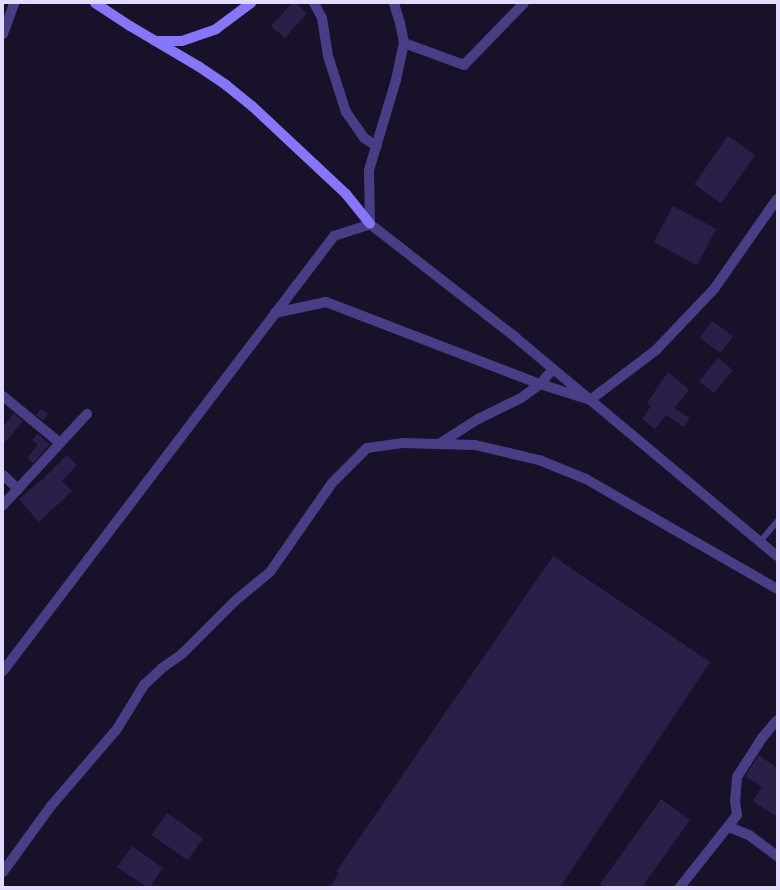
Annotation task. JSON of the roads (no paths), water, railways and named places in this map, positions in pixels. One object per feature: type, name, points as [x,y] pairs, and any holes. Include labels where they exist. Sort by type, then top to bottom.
[{"type":"street","points":[[3,34],[14,3]]},
{"type":"street","points":[[155,41],[182,41],[216,29],[251,3]]},
{"type":"street","points":[[314,3],[322,18],[328,56],[346,112],[364,138],[377,146]]},
{"type":"street","points":[[370,224],[369,170],[401,62],[404,43],[394,3]]},
{"type":"street","points":[[404,43],[464,65],[524,3]]},
{"type":"street","points":[[98,4],[130,26],[198,66],[226,85],[252,106],[346,194],[370,224],[553,369],[777,556]]},
{"type":"street","points":[[590,400],[656,350],[714,289],[777,199]]},
{"type":"street","points":[[3,671],[334,236],[370,224]]},
{"type":"street","points":[[275,313],[326,302],[540,384],[590,400]]},
{"type":"street","points":[[439,444],[478,419],[521,398],[540,384],[553,369]]},
{"type":"street","points":[[3,396],[60,443]]},
{"type":"street","points":[[3,505],[87,414]]},
{"type":"street","points":[[3,872],[51,806],[117,729],[144,685],[162,668],[182,654],[236,600],[270,572],[332,483],[367,448],[402,443],[475,445],[539,460],[586,478],[777,589]]},
{"type":"street","points":[[3,475],[18,489]]},
{"type":"street","points":[[680,887],[737,815],[735,801],[737,777],[762,738],[777,720]]},
{"type":"street","points":[[729,827],[749,835],[777,856]]},
{"type":"lane","points":[[760,542],[777,522]]}]
